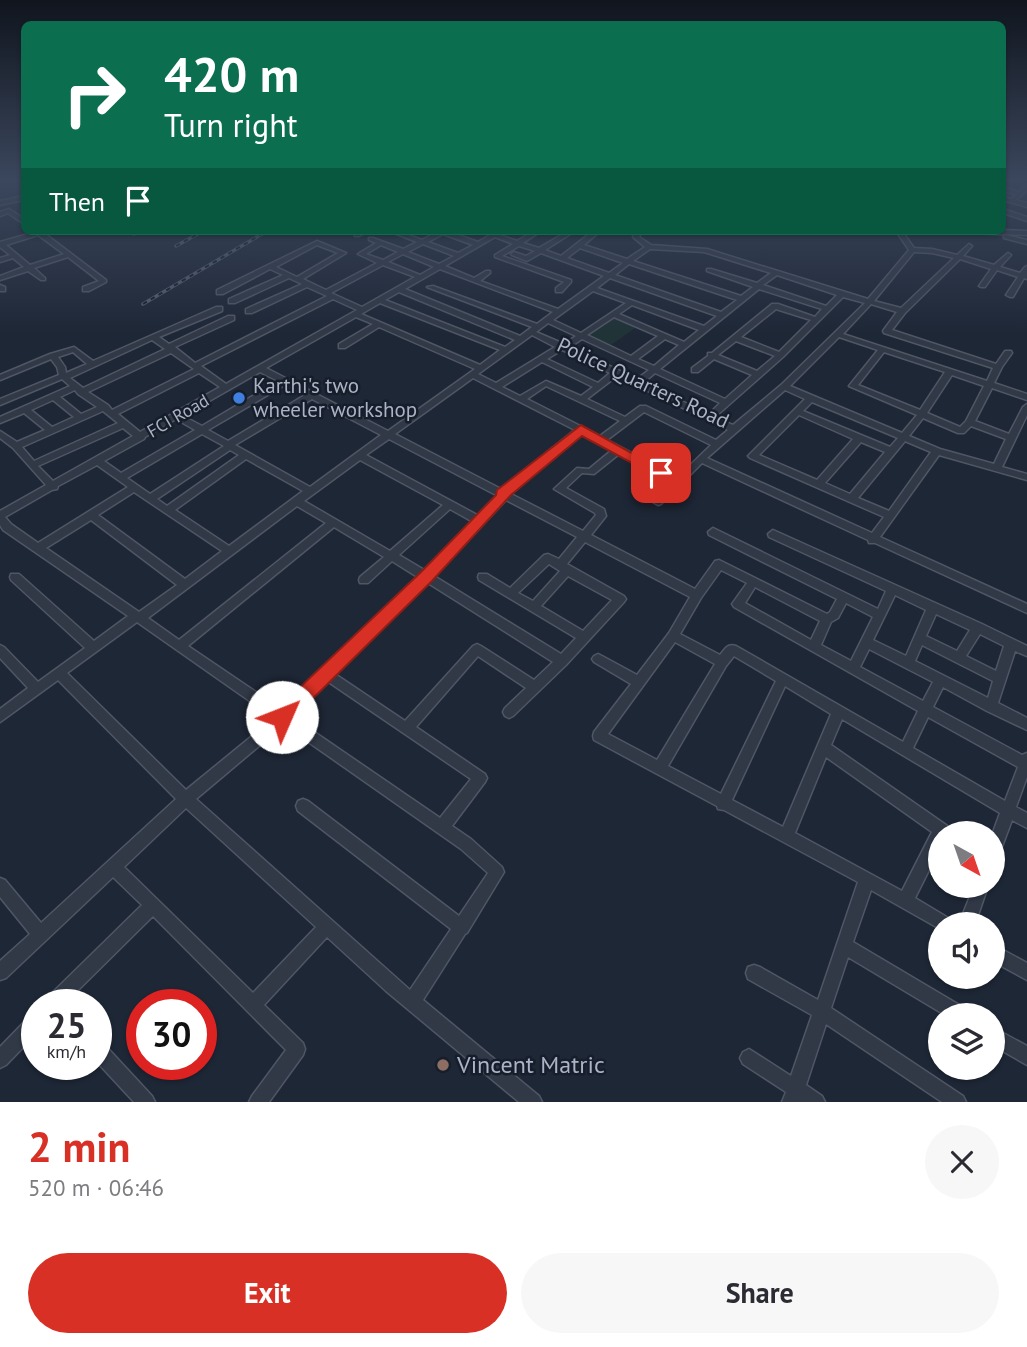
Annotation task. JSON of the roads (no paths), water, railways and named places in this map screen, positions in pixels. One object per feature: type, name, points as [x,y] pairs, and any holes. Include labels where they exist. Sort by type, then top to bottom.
[{"type":"street","points":[[1006,232],[1027,233]]},
{"type":"street","points":[[30,235],[0,244],[43,279]]},
{"type":"street","points":[[44,235],[104,281],[86,289]]},
{"type":"street","points":[[403,235],[458,255]]},
{"type":"street","points":[[16,446],[80,418],[108,411],[197,367],[328,294],[381,261],[435,235]]},
{"type":"street","points":[[453,235],[478,244]]},
{"type":"street","name":"FCI Road","points":[[0,516],[495,235]]},
{"type":"street","points":[[503,235],[722,315]]},
{"type":"street","points":[[532,235],[497,256],[704,329]]},
{"type":"street","points":[[505,251],[527,259],[565,235]]},
{"type":"street","points":[[563,258],[592,235]]},
{"type":"street","points":[[637,235],[636,237],[649,247],[705,250],[902,311]]},
{"type":"street","points":[[902,235],[912,250],[959,257],[1025,277]]},
{"type":"street","points":[[998,235],[1027,242]]},
{"type":"street","points":[[371,239],[436,267],[559,312]]},
{"type":"street","points":[[220,292],[317,243],[355,257],[381,243]]},
{"type":"street","points":[[579,246],[742,299]]},
{"type":"street","points":[[969,246],[902,311],[887,331],[925,340],[998,367]]},
{"type":"street","points":[[431,286],[535,330],[649,247]]},
{"type":"street","name":"Police Quarters Road","points":[[0,716],[535,330],[563,347],[733,429],[784,387],[840,335],[912,250]]},
{"type":"street","points":[[257,316],[229,300],[292,278],[342,253]]},
{"type":"street","points":[[361,254],[420,277]]},
{"type":"street","points":[[0,278],[67,255]]},
{"type":"street","points":[[983,286],[1008,255]]},
{"type":"street","points":[[0,260],[14,256]]},
{"type":"street","points":[[271,267],[328,294],[379,324],[480,368]]},
{"type":"street","points":[[1010,295],[1025,277],[1027,268]]},
{"type":"street","points":[[709,270],[828,309]]},
{"type":"street","points":[[475,281],[488,272]]},
{"type":"street","points":[[639,382],[776,273]]},
{"type":"street","points":[[559,290],[569,281]]},
{"type":"street","points":[[249,311],[307,284]]},
{"type":"street","points":[[398,289],[521,339]]},
{"type":"street","points":[[710,417],[780,355],[842,294]]},
{"type":"street","points":[[379,300],[506,350]]},
{"type":"street","points":[[496,387],[632,302]]},
{"type":"street","points":[[695,370],[775,306],[817,320]]},
{"type":"street","points":[[0,402],[219,309]]},
{"type":"street","points":[[613,314],[685,345]]},
{"type":"street","points":[[0,420],[171,348],[231,318]]},
{"type":"street","points":[[548,320],[724,402]]},
{"type":"street","points":[[342,346],[379,324]]},
{"type":"street","points":[[840,335],[1027,397]]},
{"type":"street","points":[[632,359],[664,336]]},
{"type":"street","points":[[153,337],[227,388]]},
{"type":"street","points":[[736,338],[780,355]]},
{"type":"street","points":[[0,378],[74,349],[92,364]]},
{"type":"street","points":[[883,349],[853,386],[961,431],[970,422],[1008,353]]},
{"type":"street","points":[[711,355],[756,374]]},
{"type":"street","points":[[53,356],[64,377],[141,437]]},
{"type":"street","points":[[542,359],[598,386]]},
{"type":"street","points":[[261,369],[696,595]]},
{"type":"street","points":[[521,400],[565,370]]},
{"type":"street","points":[[852,499],[922,414],[950,371]]},
{"type":"street","points":[[581,400],[617,372]]},
{"type":"street","points":[[471,374],[678,481]]},
{"type":"street","points":[[120,478],[285,382]]},
{"type":"street","points":[[546,383],[626,421]]},
{"type":"street","points":[[784,387],[937,451],[1027,477]]},
{"type":"street","points":[[601,440],[665,394]]},
{"type":"street","points":[[54,396],[80,418]]},
{"type":"street","points":[[150,499],[229,446],[312,396]]},
{"type":"street","points":[[738,475],[753,456],[810,399]]},
{"type":"street","points":[[997,467],[1027,407]]},
{"type":"street","points":[[643,408],[716,443]]},
{"type":"street","points":[[25,409],[52,431]]},
{"type":"street","points":[[799,412],[890,451]]},
{"type":"street","points":[[177,415],[244,456],[310,491]]},
{"type":"street","points":[[970,422],[1011,438]]},
{"type":"street","points":[[32,465],[124,424]]},
{"type":"street","points":[[657,502],[733,429]]},
{"type":"street","points":[[0,972],[187,799],[282,717],[427,577],[503,495],[581,430]]},
{"type":"street","points":[[0,434],[16,446],[54,487]]},
{"type":"street","points":[[818,484],[859,438]]},
{"type":"street","points":[[534,607],[564,567],[582,537],[601,516],[600,511],[559,489],[580,470],[591,472],[618,450]]},
{"type":"street","points":[[873,540],[937,451]]},
{"type":"street","points":[[359,455],[478,520]]},
{"type":"street","points":[[167,511],[244,456]]},
{"type":"street","points":[[753,456],[891,516]]},
{"type":"street","points":[[701,459],[1027,609]]},
{"type":"street","points":[[99,461],[167,511],[229,551]]},
{"type":"street","points":[[38,548],[134,488]]},
{"type":"street","points":[[297,501],[427,577],[562,662]]},
{"type":"street","points":[[364,580],[449,505]]},
{"type":"street","points":[[90,514],[184,583]]},
{"type":"street","points":[[0,516],[7,527],[466,844],[497,872],[412,1002]]},
{"type":"street","points":[[180,646],[334,522]]},
{"type":"street","points":[[713,532],[880,615]]},
{"type":"street","points":[[774,534],[1027,651]]},
{"type":"street","points":[[509,712],[562,662],[620,599],[548,558],[511,593]]},
{"type":"street","points":[[827,619],[719,564],[696,595],[673,636],[599,736],[867,878],[928,914]]},
{"type":"street","points":[[15,577],[93,648]]},
{"type":"street","points":[[483,577],[584,637]]},
{"type":"street","points":[[754,581],[738,604],[926,710],[1026,762],[1004,821]]},
{"type":"street","points":[[853,669],[893,589]]},
{"type":"street","points":[[814,647],[827,619],[834,615],[844,597]]},
{"type":"street","points":[[908,664],[933,607]]},
{"type":"street","points":[[959,658],[978,627]]},
{"type":"street","points":[[673,636],[722,662]]},
{"type":"street","points":[[919,638],[1000,679]]},
{"type":"street","points":[[867,642],[1027,724]]},
{"type":"street","points":[[991,707],[1012,643]]},
{"type":"street","points":[[406,729],[477,649],[535,687]]},
{"type":"street","points":[[660,769],[732,649],[1007,812],[1027,821]]},
{"type":"street","points":[[0,650],[37,689]]},
{"type":"street","points":[[598,659],[638,682]]},
{"type":"street","points":[[59,673],[187,799],[412,1002],[533,1102]]},
{"type":"street","points":[[326,674],[480,778],[441,828]]},
{"type":"street","points":[[723,804],[782,680]]},
{"type":"street","points":[[905,750],[940,680]]},
{"type":"street","points":[[786,837],[838,713]]},
{"type":"street","points":[[824,748],[928,821]]},
{"type":"street","points":[[303,806],[462,928]]},
{"type":"street","points":[[906,900],[928,860]]},
{"type":"street","points":[[114,867],[297,1049],[258,1102]]},
{"type":"street","points":[[793,1095],[867,878]]},
{"type":"street","points":[[1,887],[41,935]]},
{"type":"street","points":[[70,989],[152,906]]},
{"type":"street","points":[[253,1005],[328,925]]},
{"type":"street","points":[[844,945],[940,1003]]},
{"type":"street","points":[[1005,959],[1027,972]]},
{"type":"street","points":[[754,973],[822,1011],[957,1102]]},
{"type":"street","points":[[0,1059],[21,1037]]},
{"type":"street","points":[[1005,1042],[1027,1056]]},
{"type":"street","points":[[750,1058],[793,1095],[816,1102]]},
{"type":"street","points":[[112,1065],[146,1102]]},
{"type":"railway","points":[[176,246],[196,235]]},
{"type":"railway","points":[[143,304],[260,235]]},
{"type":"place","name":"Karthi's two wheeler workshop","points":[[239,398]]},
{"type":"place","name":"Vincent Matric","points":[[443,1065]]}]
